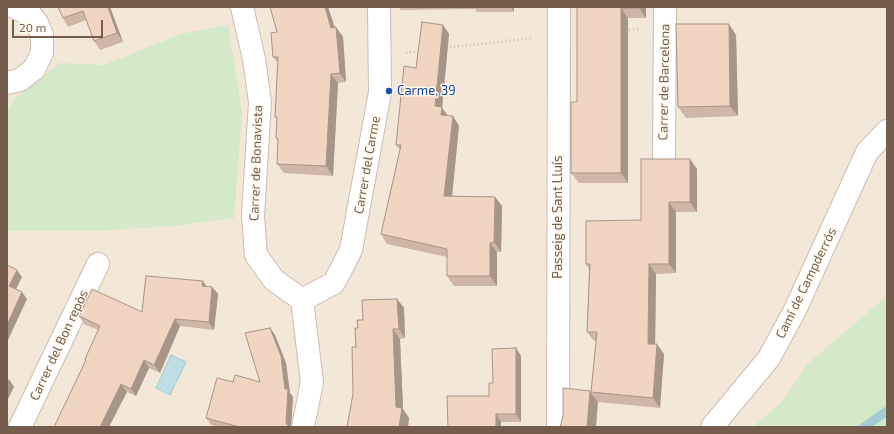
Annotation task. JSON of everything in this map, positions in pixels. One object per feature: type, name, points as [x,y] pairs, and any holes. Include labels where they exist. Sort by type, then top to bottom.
[{"type":"street","points":[[7,82],[20,80],[34,69],[42,53],[42,35],[37,23],[31,15],[14,7]]},
{"type":"street","name":"Carrer de Bonavista","points":[[242,7],[254,59],[260,102],[252,216],[256,255],[274,280],[302,300]]},
{"type":"street","name":"Carrer del Carme","points":[[302,300],[334,283],[351,250],[380,92],[379,7]]},
{"type":"street","name":"Passeig de Sant Lluís","points":[[558,427],[559,7]]},
{"type":"street","name":"Carrer de Barcelona","points":[[664,156],[665,17]]},
{"type":"street","name":"Camí de Campderrós","points":[[712,427],[769,358],[795,310],[867,152],[887,131]]},
{"type":"street","name":"Carrer del Bon repòs","points":[[20,427],[98,264]]},
{"type":"street","points":[[302,300],[312,382],[303,427]]},
{"type":"path","points":[[620,30],[665,17]]},
{"type":"path","points":[[442,49],[559,35]]},
{"type":"path","points":[[380,56],[426,51]]},
{"type":"shaded area","points":[[7,7],[887,7],[887,296],[808,363],[782,401],[752,427],[7,427]]},
{"type":"green space","points":[[228,25],[242,111],[234,218],[172,226],[95,231],[7,231],[7,110],[17,97],[60,63],[104,65],[181,34]]},
{"type":"green space","points":[[887,296],[887,427],[752,427],[782,401],[808,363]]},
{"type":"water","points":[[171,355],[186,362],[170,395],[156,388]]},
{"type":"building","points":[[58,7],[108,7],[117,33],[94,41],[83,11],[63,18]]},
{"type":"building","points":[[270,7],[325,7],[331,28],[336,27],[340,73],[331,74],[326,166],[277,164],[278,139],[276,138],[277,117],[275,117],[278,57],[273,57],[271,33],[277,32]]},
{"type":"building","points":[[577,7],[639,7],[621,8],[621,173],[571,173],[571,102],[577,102]]},
{"type":"building","points":[[422,22],[443,25],[435,106],[442,107],[441,115],[453,116],[444,196],[495,197],[494,242],[490,243],[490,276],[447,276],[447,249],[381,234],[401,145],[396,145],[404,66],[416,68]]},
{"type":"building","points":[[676,24],[729,24],[730,106],[678,107]]},
{"type":"building","points":[[641,159],[690,159],[690,202],[669,202],[669,264],[649,264],[648,344],[657,344],[653,398],[591,392],[597,332],[587,332],[590,264],[586,264],[586,221],[641,220]]},
{"type":"building","points":[[7,265],[17,270],[9,286],[22,292],[7,325]]},
{"type":"building","points":[[146,276],[203,281],[202,286],[212,287],[209,322],[175,319],[154,365],[144,360],[131,389],[121,384],[100,427],[54,427],[86,360],[85,359],[100,326],[79,316],[92,289],[142,312]]},
{"type":"building","points":[[397,299],[399,329],[393,329],[396,407],[402,408],[399,427],[347,427],[353,394],[352,347],[356,347],[355,328],[358,328],[357,320],[363,320],[362,300]]},
{"type":"building","points":[[270,328],[281,356],[285,389],[288,389],[286,423],[289,427],[240,427],[206,418],[217,378],[233,382],[235,375],[260,382],[245,333]]},
{"type":"building","points":[[516,348],[516,414],[496,414],[496,427],[448,427],[447,396],[489,396],[489,383],[493,383],[492,349]]},
{"type":"building","points":[[563,388],[590,391],[587,427],[560,427],[563,416]]},
{"type":"waterway","points":[[864,427],[887,411]]},
{"type":"place","name":"Carme, 39","points":[[389,91]]}]
